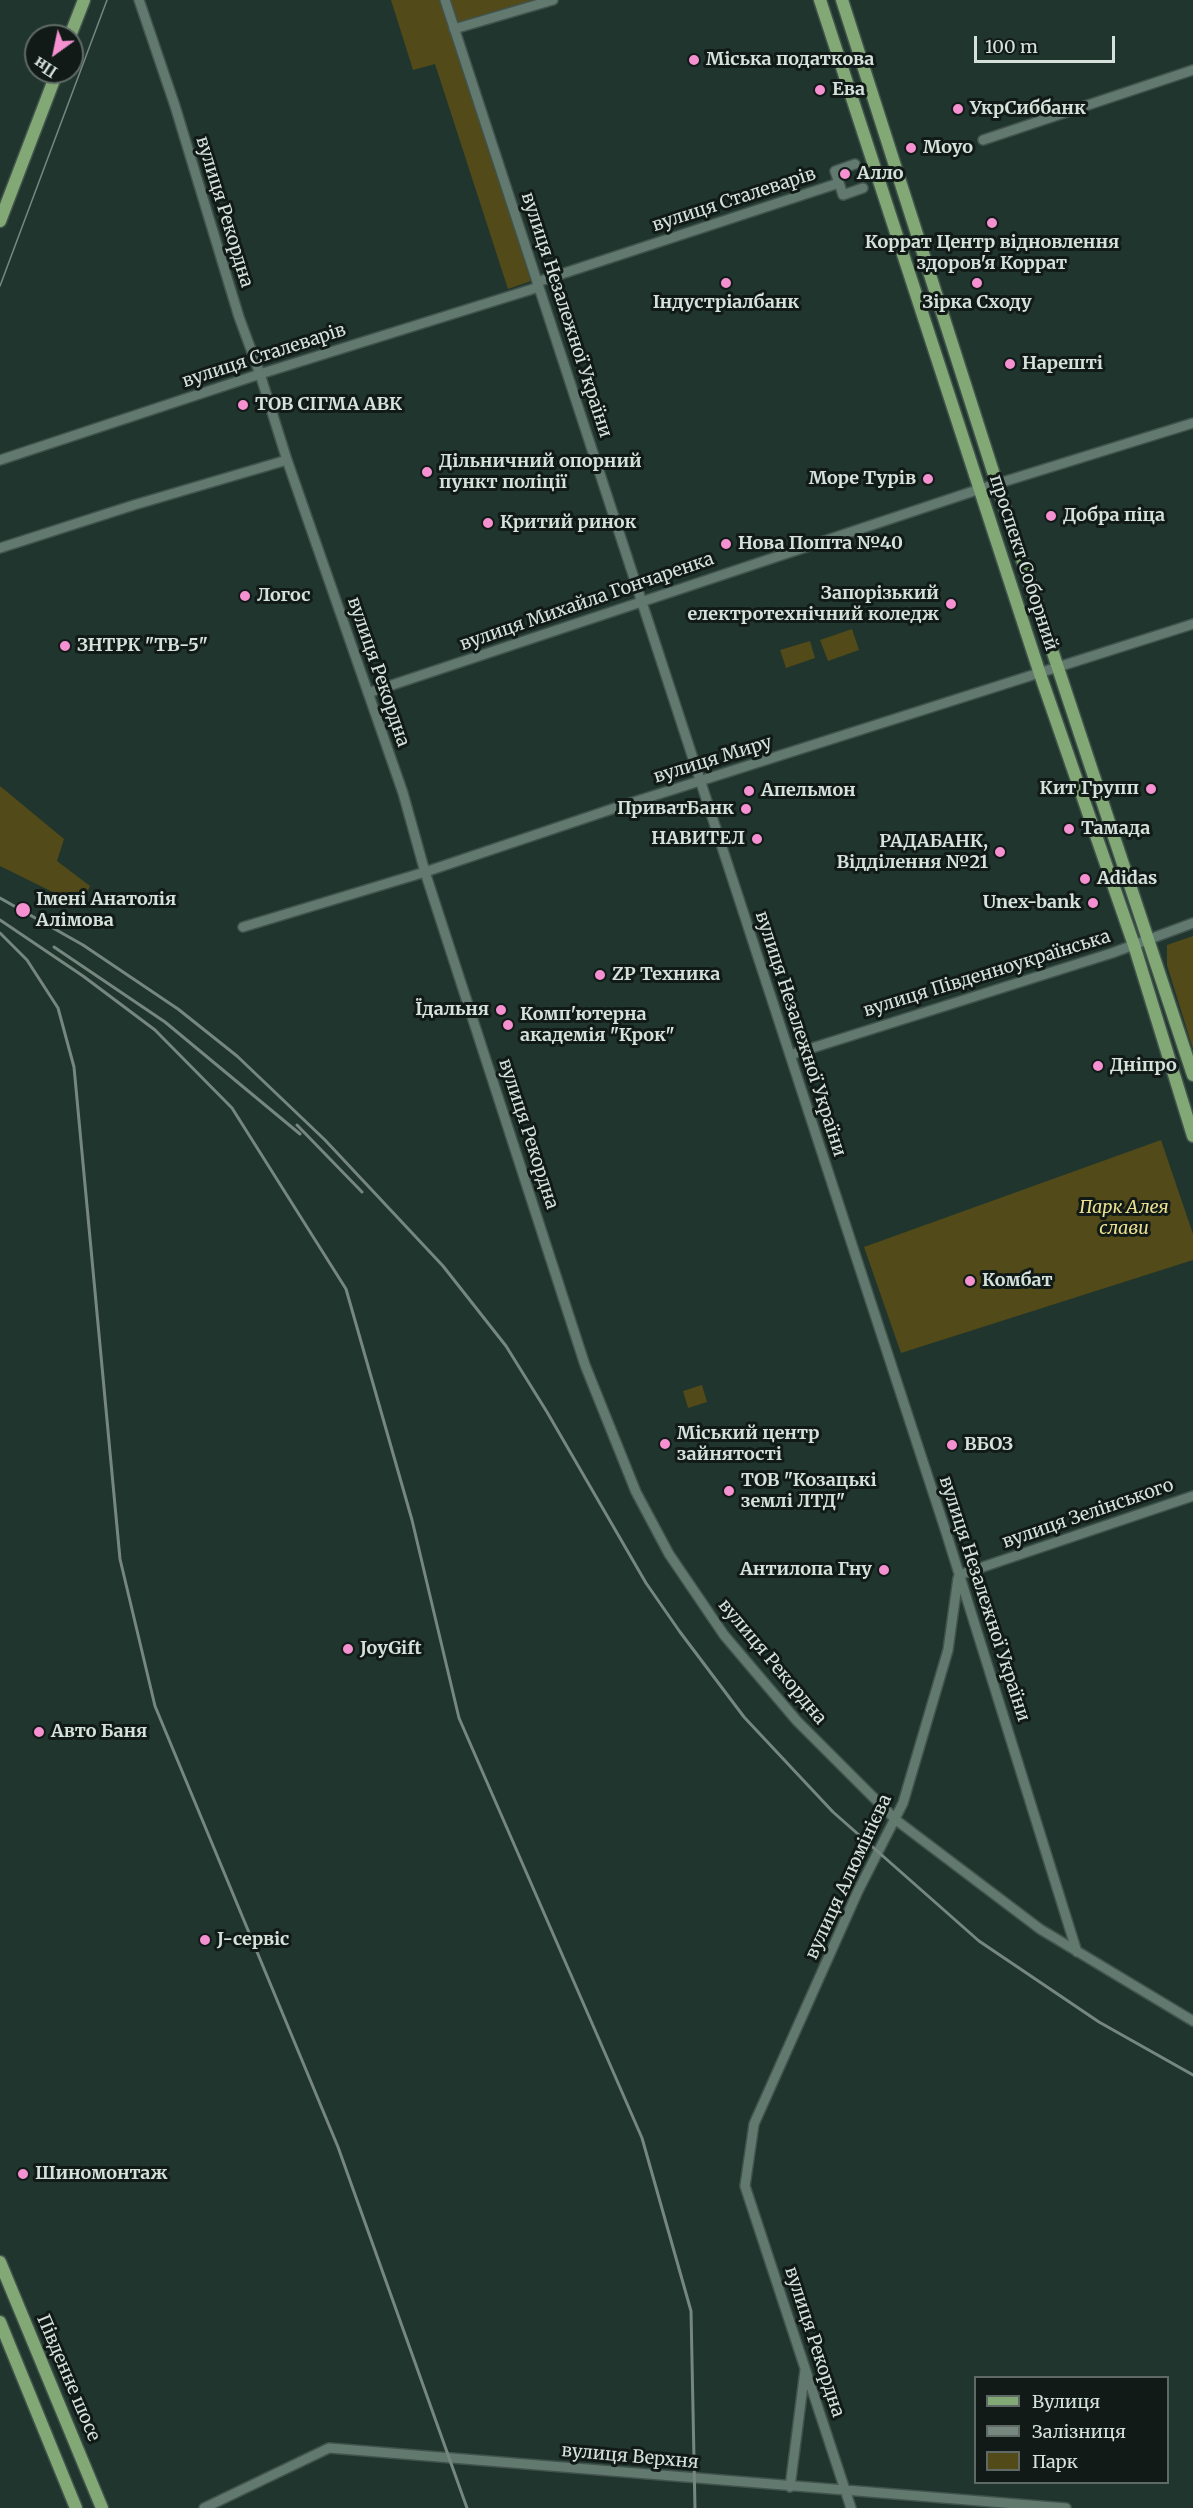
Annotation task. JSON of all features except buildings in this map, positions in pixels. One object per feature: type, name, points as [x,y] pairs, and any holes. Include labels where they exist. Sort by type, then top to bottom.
[{"type":"main road","points":[[75,24],[84,0]]},
{"type":"main road","name":"проспект Соборний","points":[[820,0],[1040,674],[1134,945],[1193,1136]]},
{"type":"main road","name":"проспект Соборний","points":[[842,0],[998,484],[1193,1075]]},
{"type":"main road","points":[[0,221],[52,84]]},
{"type":"main road","name":"Південне шосе","points":[[0,2262],[102,2508]]},
{"type":"main road","points":[[0,2322],[76,2508]]},
{"type":"street","name":"вулиця Рекордна","points":[[139,0],[175,106],[239,317],[403,793],[425,872],[585,1365],[636,1492],[669,1554],[724,1635],[797,1721],[896,1820],[1040,1929],[1077,1952]]},
{"type":"street","name":"вулиця Незалежної України","points":[[445,0],[946,1532],[1077,1952]]},
{"type":"street","points":[[454,29],[553,0]]},
{"type":"street","points":[[983,140],[1193,70]]},
{"type":"street","name":"вулиця Сталеварів","points":[[855,164],[835,171],[843,195],[863,188]]},
{"type":"street","name":"вулиця Сталеварів","points":[[0,459],[538,285],[839,183]]},
{"type":"street","name":"вулиця Михайла Гончаренка","points":[[368,693],[980,489],[1193,423]]},
{"type":"street","points":[[0,548],[134,505],[287,460]]},
{"type":"street","name":"вулиця Миру","points":[[243,927],[425,872],[618,807],[1193,624]]},
{"type":"street","name":"вулиця Південноукраїнська","points":[[790,1054],[1134,945],[1193,923]]},
{"type":"street","name":"вулиця Зелінського","points":[[959,1575],[1193,1496]]},
{"type":"street","name":"вулиця Алюмінієва","points":[[746,2186],[754,2124],[858,1891],[903,1803],[948,1650],[959,1575]]},
{"type":"street","points":[[1077,1952],[1193,2021]]},
{"type":"street","name":"вулиця Рекордна","points":[[746,2186],[851,2508]]},
{"type":"street","points":[[790,2487],[805,2368]]},
{"type":"street","name":"вулиця Верхня","points":[[204,2508],[329,2448],[1066,2508]]},
{"type":"green space","points":[[391,0],[440,0],[531,281],[508,289],[435,64],[413,70]]},
{"type":"green space","points":[[445,0],[553,0],[454,29]]},
{"type":"green space","points":[[852,629],[859,650],[828,661],[820,640]]},
{"type":"green space","points":[[810,641],[815,658],[786,668],[780,650]]},
{"type":"green space","points":[[0,786],[64,839],[57,861],[90,886],[81,906],[0,866]]},
{"type":"green space","points":[[1193,936],[1193,1049],[1167,965],[1167,945]]},
{"type":"green space","name":"Парк Алея слави","points":[[1161,1140],[1193,1234],[1193,1260],[901,1353],[864,1247]]},
{"type":"green space","points":[[702,1385],[707,1402],[688,1408],[683,1391]]},
{"type":"tram line","points":[[0,286],[107,0]]},
{"type":"railway","points":[[0,898],[83,945],[178,1009],[237,1056],[325,1140],[443,1266],[506,1346],[646,1583],[680,1632],[744,1717],[833,1812],[979,1941],[1099,2022],[1193,2075]]},
{"type":"railway","points":[[0,920],[83,976],[155,1030],[232,1108],[346,1289],[412,1520],[459,1718],[642,2138],[691,2311],[695,2508]]},
{"type":"railway","points":[[0,933],[27,960],[58,1008],[74,1067],[120,1559],[155,1706],[338,2147],[467,2508]]},
{"type":"railway","points":[[54,947],[165,1022],[300,1134]]},
{"type":"railway","points":[[297,1125],[362,1192]]},
{"type":"place","name":"Міська податкова","points":[[694,60]]},
{"type":"place","name":"Ева","points":[[820,90]]},
{"type":"place","name":"УкрСиббанк","points":[[958,109]]},
{"type":"place","name":"Moyo","points":[[911,148]]},
{"type":"place","name":"Алло","points":[[845,174]]},
{"type":"place","name":"Коррат Центр відновлення здоров'я Коррат","points":[[992,223]]},
{"type":"place","name":"Індустріалбанк","points":[[726,283]]},
{"type":"place","name":"Зірка Сходу","points":[[977,283]]},
{"type":"place","name":"Нарешті","points":[[1010,364]]},
{"type":"place","name":"ТОВ СІГМА АВК","points":[[243,405]]},
{"type":"place","name":"Дільничний опорний пункт поліції","points":[[427,472]]},
{"type":"place","name":"Море Турiв","points":[[928,479]]},
{"type":"place","name":"Добра піца","points":[[1051,516]]},
{"type":"place","name":"Критий ринок","points":[[488,523]]},
{"type":"place","name":"Нова Пошта №40","points":[[726,544]]},
{"type":"place","name":"Логос","points":[[245,596]]},
{"type":"place","name":"Запорізький електротехнічний коледж","points":[[951,604]]},
{"type":"place","name":"ЗНТРК \"ТВ-5\"","points":[[65,646]]},
{"type":"place","name":"Кит Групп","points":[[1151,789]]},
{"type":"place","name":"Апельмон","points":[[749,791]]},
{"type":"place","name":"ПриватБанк","points":[[746,809]]},
{"type":"place","name":"Тамада","points":[[1069,829]]},
{"type":"place","name":"НАВИТЕЛ","points":[[757,839]]},
{"type":"place","name":"РАДАБАНК, Відділення №21","points":[[1000,852]]},
{"type":"place","name":"Adidas","points":[[1085,879]]},
{"type":"place","name":"Unex-bank","points":[[1093,903]]},
{"type":"place","name":"Імені Анатолія Алімова","points":[[23,910]]},
{"type":"place","name":"ZP Техника","points":[[600,975]]},
{"type":"place","name":"Їдальня","points":[[501,1010]]},
{"type":"place","name":"Комп'ютерна академія \"Крок\"","points":[[508,1025]]},
{"type":"place","name":"Дніпро","points":[[1098,1066]]},
{"type":"place","name":"Комбат","points":[[970,1281]]},
{"type":"place","name":"Міський центр зайнятості","points":[[665,1444]]},
{"type":"place","name":"ВБОЗ","points":[[952,1445]]},
{"type":"place","name":"ТОВ \"Козацькі землі ЛТД\"","points":[[729,1491]]},
{"type":"place","name":"Антилопа Гну","points":[[884,1570]]},
{"type":"place","name":"JoyGift","points":[[348,1649]]},
{"type":"place","name":"Авто Баня","points":[[39,1732]]},
{"type":"place","name":"J-сервіс","points":[[205,1940]]},
{"type":"place","name":"Шиномонтаж","points":[[23,2174]]}]
